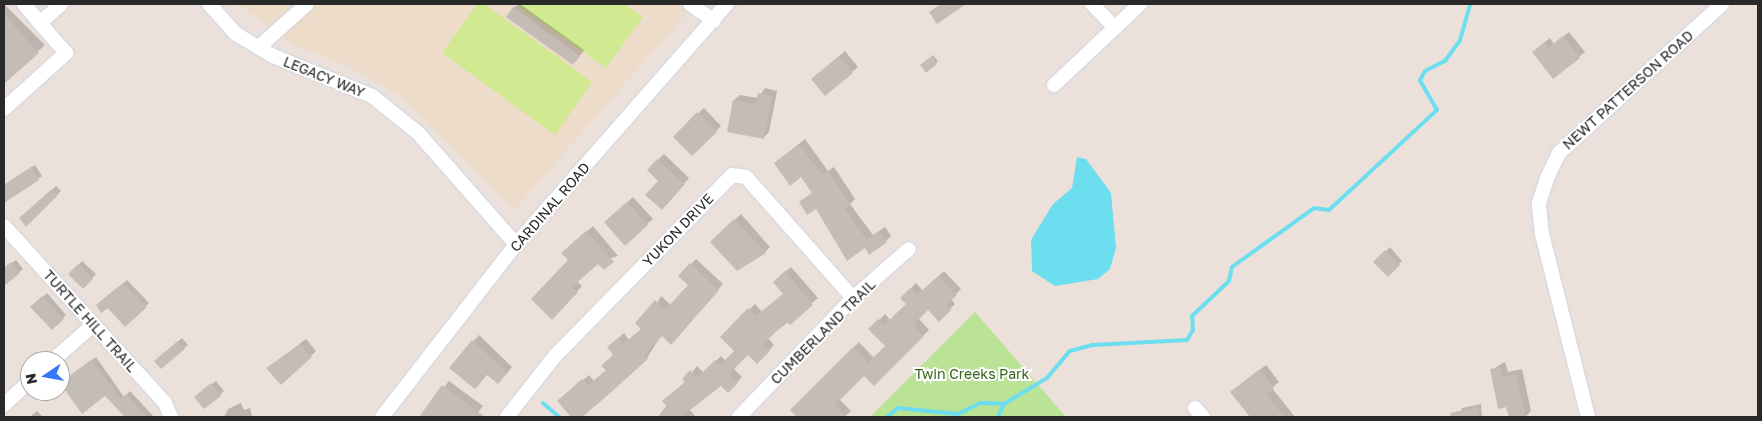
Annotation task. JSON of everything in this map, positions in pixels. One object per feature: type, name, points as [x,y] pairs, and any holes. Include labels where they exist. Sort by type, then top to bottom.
[{"type":"street","points":[[4,109],[66,54],[24,4]]},
{"type":"street","points":[[40,23],[61,4]]},
{"type":"street","name":"LEGACY WAY","points":[[209,4],[236,34],[259,48],[372,96],[418,132],[516,244]]},
{"type":"street","points":[[259,48],[307,4]]},
{"type":"street","points":[[690,4],[714,21]]},
{"type":"street","name":"CARDINAL ROAD","points":[[382,417],[516,244],[727,4]]},
{"type":"street","points":[[1092,4],[1115,28]]},
{"type":"street","points":[[1054,86],[1140,4]]},
{"type":"street","name":"NEWT PATTERSON ROAD","points":[[1588,417],[1542,234],[1539,203],[1547,178],[1558,153],[1722,4]]},
{"type":"street","name":"YUKON DRIVE","points":[[507,417],[554,356],[732,175],[746,177],[853,298]]},
{"type":"street","name":"TURTLE HILL TRAIL","points":[[4,228],[165,403],[171,417]]},
{"type":"street","name":"CUMBERLAND TRAIL","points":[[739,417],[853,298],[909,249]]},
{"type":"street","points":[[63,351],[93,325]]},
{"type":"street","points":[[4,404],[20,390]]},
{"type":"shaded area","points":[[238,4],[695,4],[514,210],[403,98],[348,66],[296,46]]},
{"type":"green space","points":[[477,4],[484,4],[592,82],[555,135],[442,53]]},
{"type":"green space","points":[[516,4],[624,4],[643,17],[606,68]]},
{"type":"green space","name":"Twin Creeks Park","points":[[975,312],[1066,417],[870,417]]},
{"type":"water","points":[[1077,157],[1086,159],[1111,193],[1116,248],[1110,269],[1098,279],[1055,286],[1032,271],[1031,240],[1053,204],[1072,188]]},
{"type":"building","points":[[941,4],[966,4],[937,24],[929,12]]},
{"type":"building","points":[[513,7],[580,56],[573,65],[506,17]]},
{"type":"building","points":[[4,14],[39,53],[4,84]]},
{"type":"building","points":[[1563,36],[1580,58],[1553,79],[1532,52],[1544,43],[1548,48]]},
{"type":"building","points":[[839,56],[853,73],[825,96],[811,79]]},
{"type":"building","points":[[932,56],[937,64],[926,73],[920,65]]},
{"type":"building","points":[[758,93],[772,96],[764,139],[727,132],[733,100],[756,104]]},
{"type":"building","points":[[697,112],[717,132],[692,156],[673,137]]},
{"type":"building","points":[[799,144],[822,175],[828,171],[851,205],[845,209],[867,240],[879,231],[887,242],[869,255],[865,248],[847,261],[816,209],[807,215],[799,202],[812,193],[801,177],[790,186],[774,163]]},
{"type":"building","points":[[657,159],[685,184],[662,210],[645,195],[658,181],[647,170]]},
{"type":"building","points":[[31,167],[39,180],[4,203],[4,185]]},
{"type":"building","points":[[52,189],[58,195],[26,227],[19,218]]},
{"type":"building","points":[[627,202],[648,225],[625,246],[604,222]]},
{"type":"building","points":[[734,219],[766,253],[737,271],[710,242]]},
{"type":"building","points":[[586,231],[614,262],[604,270],[598,264],[572,287],[578,292],[552,320],[531,299],[568,260],[561,253]]},
{"type":"building","points":[[1385,250],[1400,265],[1388,277],[1373,262]]},
{"type":"building","points":[[11,262],[20,273],[4,286],[4,268]]},
{"type":"building","points":[[690,263],[719,290],[671,345],[662,336],[644,355],[648,359],[608,395],[582,417],[571,417],[557,401],[582,379],[588,385],[606,370],[601,366],[613,355],[607,347],[618,338],[623,344],[641,329],[635,323],[655,300],[665,310],[688,285],[678,276]]},
{"type":"building","points":[[78,264],[93,279],[83,289],[68,274]]},
{"type":"building","points":[[785,271],[813,305],[790,325],[787,321],[763,344],[770,351],[757,364],[748,355],[729,374],[738,383],[728,393],[721,386],[681,417],[657,417],[668,408],[662,401],[685,382],[682,379],[690,370],[697,378],[715,360],[720,365],[734,351],[720,337],[748,308],[756,316],[783,294],[773,282]]},
{"type":"building","points":[[938,276],[957,295],[946,306],[951,310],[939,322],[928,310],[913,325],[924,336],[874,386],[864,376],[835,405],[846,417],[797,417],[790,410],[853,347],[868,363],[885,346],[868,329],[878,319],[884,325],[906,304],[900,298],[910,288],[917,295]]},
{"type":"building","points":[[123,283],[147,307],[125,327],[108,308],[101,313],[96,305]]},
{"type":"building","points":[[42,296],[64,319],[52,330],[30,307]]},
{"type":"building","points":[[472,340],[507,373],[498,384],[487,375],[475,389],[449,368]]},
{"type":"building","points":[[178,341],[185,349],[161,369],[154,361]]},
{"type":"building","points":[[300,344],[312,357],[281,385],[266,368]]},
{"type":"building","points":[[92,359],[120,399],[126,394],[147,417],[125,417],[105,396],[82,414],[70,397],[70,376]]},
{"type":"building","points":[[1500,367],[1502,377],[1516,374],[1526,417],[1509,417],[1506,407],[1498,409],[1490,369]]},
{"type":"building","points":[[1260,369],[1274,388],[1267,394],[1284,417],[1250,417],[1230,392]]},
{"type":"building","points":[[211,383],[221,396],[204,409],[194,397]]},
{"type":"building","points":[[442,385],[461,399],[485,417],[419,417]]},
{"type":"building","points":[[1478,407],[1480,417],[1451,417],[1450,413]]},
{"type":"waterway","points":[[887,417],[898,408],[958,414],[981,403],[1004,404],[1047,378],[1070,351],[1093,345],[1187,340],[1193,330],[1192,316],[1229,281],[1232,267],[1314,208],[1329,210],[1437,110],[1420,80],[1425,71],[1445,61],[1460,40],[1470,4]]},
{"type":"waterway","points":[[543,403],[559,417]]},
{"type":"waterway","points":[[998,417],[1004,404]]}]
